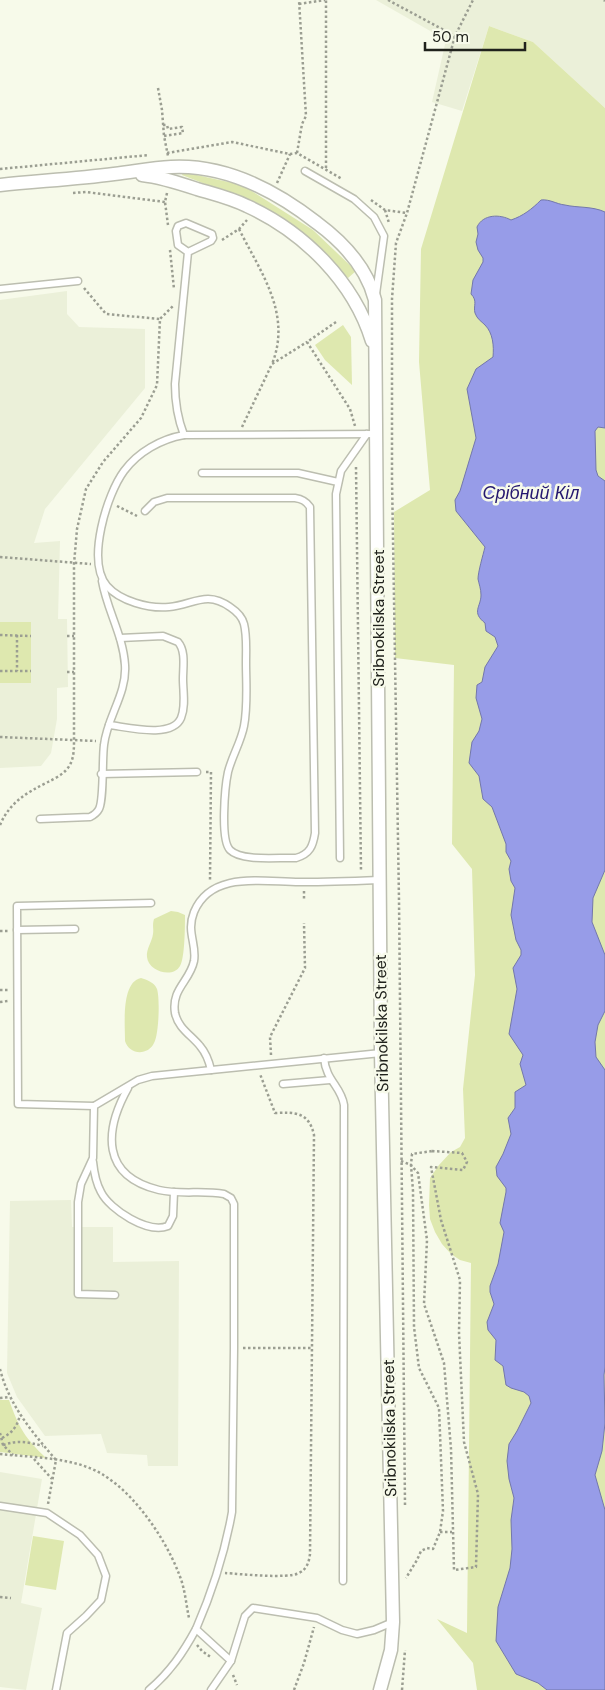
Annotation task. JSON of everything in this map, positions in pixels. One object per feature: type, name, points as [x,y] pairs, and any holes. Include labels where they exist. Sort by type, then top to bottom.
[{"type":"street","name":"Sribnokilska Street","points":[[0,185],[172,167],[225,174],[257,185],[284,199],[322,226],[353,257],[366,275],[375,300],[376,354],[372,434],[380,880],[381,1053],[393,1622],[391,1650],[380,1690]]},
{"type":"street","name":"Sribnokilska Street","points":[[114,174],[150,176],[169,180],[246,205],[279,224],[301,240],[348,288],[366,321],[376,354]]},
{"type":"lane","points":[[305,171],[354,199],[374,217],[384,236],[375,300]]},
{"type":"lane","points":[[186,223],[212,234],[213,238],[210,241],[188,252],[178,245],[176,231],[178,226],[186,223]]},
{"type":"lane","points":[[184,435],[178,421],[175,405],[175,384],[188,252]]},
{"type":"lane","points":[[0,289],[78,280]]},
{"type":"lane","points":[[40,819],[85,818],[96,814],[101,804],[104,743],[125,680],[125,666],[120,638],[104,596],[99,564],[99,536],[104,515],[123,472],[136,458],[170,437],[184,435],[372,434]]},
{"type":"lane","points":[[340,858],[336,494],[341,471],[356,450],[372,434]]},
{"type":"lane","points":[[202,473],[298,473],[338,482]]},
{"type":"lane","points":[[101,576],[106,585],[114,592],[140,604],[153,607],[169,607],[208,598],[219,600],[238,612],[244,623],[246,639],[246,706],[244,728],[228,774],[226,843],[230,850],[237,855],[247,857],[296,858],[304,856],[310,851],[314,843],[315,833],[310,507],[307,502],[301,499],[166,498],[154,502],[145,511]]},
{"type":"lane","points":[[109,725],[166,730],[172,728],[181,719],[184,705],[182,650],[178,642],[163,636],[120,638]]},
{"type":"lane","points":[[101,774],[197,772]]},
{"type":"lane","points":[[211,1070],[206,1054],[181,1027],[175,1012],[176,996],[194,960],[190,929],[191,921],[203,897],[220,886],[244,880],[302,882],[380,880]]},
{"type":"lane","points":[[151,903],[17,906],[18,1104],[94,1106],[128,1088],[138,1080],[152,1076],[381,1053]]},
{"type":"lane","points":[[17,930],[75,929]]},
{"type":"lane","points":[[324,1058],[325,1068],[330,1080],[340,1092],[344,1105],[343,1581]]},
{"type":"lane","points":[[283,1084],[330,1080]]},
{"type":"lane","points":[[128,1088],[115,1114],[112,1130],[112,1145],[115,1158],[122,1169],[132,1178],[146,1186],[174,1192],[224,1194],[231,1198],[234,1204],[232,1502],[228,1532],[195,1632],[179,1659],[164,1678],[149,1690]]},
{"type":"lane","points":[[94,1106],[93,1158],[96,1182],[109,1204],[119,1212],[140,1223],[157,1228],[168,1226],[174,1216],[174,1192]]},
{"type":"lane","points":[[93,1158],[79,1192],[77,1227],[78,1294],[115,1295]]},
{"type":"lane","points":[[0,1506],[47,1513],[80,1535],[98,1555],[106,1576],[101,1600],[67,1633],[56,1690]]},
{"type":"lane","points":[[211,1690],[230,1661],[244,1616],[253,1608],[317,1618],[342,1630],[357,1634],[374,1630],[393,1622]]},
{"type":"lane","points":[[195,1632],[230,1661]]},
{"type":"path","points":[[297,154],[302,124],[306,116],[299,2],[326,0],[326,169]]},
{"type":"path","points":[[388,0],[455,36]]},
{"type":"path","points":[[405,1514],[400,920],[392,480],[392,299],[396,243],[407,213],[455,36],[473,0]]},
{"type":"path","points":[[158,88],[164,136],[172,167]]},
{"type":"path","points":[[163,125],[167,125],[168,129],[182,127],[183,133],[164,136]]},
{"type":"path","points":[[66,193],[86,192],[165,202],[169,180]]},
{"type":"path","points":[[385,210],[407,213]]},
{"type":"path","points":[[238,435],[272,364],[278,348],[280,331],[276,306],[239,229]]},
{"type":"path","points":[[264,278],[269,276]]},
{"type":"path","points":[[78,280],[106,314],[160,319]]},
{"type":"path","points":[[272,364],[336,322]]},
{"type":"path","points":[[307,342],[350,409],[355,422],[355,434]]},
{"type":"path","points":[[356,450],[361,880]]},
{"type":"path","points":[[118,506],[132,514]]},
{"type":"path","points":[[0,557],[74,564],[99,564]]},
{"type":"path","points":[[0,635],[31,636]]},
{"type":"path","points":[[17,635],[18,671]]},
{"type":"path","points":[[67,636],[74,636]]},
{"type":"path","points":[[0,671],[31,671]]},
{"type":"path","points":[[67,672],[74,672]]},
{"type":"path","points":[[0,737],[84,740],[104,743]]},
{"type":"path","points":[[197,772],[211,772],[210,866]]},
{"type":"path","points":[[256,1065],[256,1060],[271,1058],[270,1037],[305,968],[304,923]]},
{"type":"path","points":[[216,1573],[291,1576],[304,1570],[310,1554],[314,1135],[312,1126],[307,1119],[299,1114],[275,1113],[262,1078]]},
{"type":"path","points":[[401,1162],[410,1165],[418,1173],[427,1240],[424,1304],[444,1363],[451,1449],[454,1570],[476,1567],[478,1494],[464,1442],[459,1333],[460,1280],[441,1220],[431,1167],[463,1170],[467,1162],[462,1154],[432,1151],[412,1154],[410,1165],[413,1191],[414,1327],[419,1368],[439,1408],[443,1511],[440,1532],[433,1549],[427,1548],[421,1551],[406,1578]]},
{"type":"path","points":[[234,1348],[312,1348]]},
{"type":"path","points":[[0,1369],[10,1397],[20,1415],[56,1460]]},
{"type":"path","points":[[0,1398],[10,1397]]},
{"type":"path","points":[[2,1438],[10,1434],[18,1425],[20,1415]]},
{"type":"path","points":[[0,1433],[3,1445],[14,1456]]},
{"type":"path","points":[[3,1445],[15,1441],[30,1442],[44,1447]]},
{"type":"path","points":[[0,1454],[78,1464],[98,1472],[128,1496],[147,1517],[164,1543],[179,1573],[195,1632]]},
{"type":"path","points":[[34,1458],[52,1480]]},
{"type":"path","points":[[47,1513],[56,1460]]},
{"type":"path","points":[[440,1532],[452,1532]]},
{"type":"path","points":[[406,1569],[406,1586]]},
{"type":"path","points":[[0,1597],[11,1598]]},
{"type":"path","points":[[294,1690],[317,1618]]},
{"type":"path","points":[[402,1690],[405,1642]]},
{"type":"shaded area","points":[[376,0],[605,0],[605,108],[533,42],[489,26],[462,111],[432,102],[446,40]]},
{"type":"shaded area","points":[[67,291],[67,314],[79,327],[145,329],[145,388],[45,509],[34,543],[60,541],[58,619],[67,619],[68,687],[57,688],[57,719],[51,753],[41,766],[0,768],[0,300]]},
{"type":"shaded area","points":[[71,1200],[72,1227],[113,1227],[113,1262],[179,1261],[178,1466],[148,1466],[147,1455],[107,1453],[101,1434],[45,1436],[17,1397],[7,1373],[10,1201]]},
{"type":"shaded area","points":[[0,1472],[42,1479],[21,1603],[42,1608],[26,1690],[0,1687]]},
{"type":"green space","name":"Срібний Кіл","points":[[489,26],[533,42],[605,108],[605,1690],[477,1690],[473,1663],[437,1619],[467,1633],[471,1263],[460,1260],[442,1244],[430,1219],[429,1205],[430,1178],[451,1152],[460,1147],[465,1138],[463,1089],[475,975],[472,869],[452,844],[454,665],[395,658],[394,512],[430,490],[419,362],[421,249]]},
{"type":"green space","points":[[183,172],[242,185],[313,230],[356,271],[348,278],[340,270],[236,196],[182,175]]},
{"type":"green space","points":[[343,325],[351,337],[352,385],[325,360],[315,345]]},
{"type":"green space","points":[[0,622],[31,622],[31,683],[0,683]]},
{"type":"green space","points":[[171,911],[185,915],[184,941],[180,966],[177,970],[167,973],[161,972],[152,966],[148,962],[147,954],[153,932],[154,919]]},
{"type":"green space","points":[[141,978],[152,983],[157,989],[158,1016],[154,1043],[148,1050],[139,1052],[130,1049],[125,1041],[125,1005],[130,987]]},
{"type":"green space","points":[[0,1400],[9,1400],[23,1432],[46,1458],[0,1452]]},
{"type":"green space","points":[[33,1536],[64,1541],[56,1590],[25,1585]]},
{"type":"water","name":"Срібний Кіл","points":[[541,200],[605,212],[605,428],[598,427],[595,431],[596,470],[598,476],[605,481],[605,870],[593,898],[592,922],[605,955],[605,1011],[598,1025],[595,1042],[596,1057],[605,1070],[605,1423],[602,1451],[595,1475],[605,1510],[605,1690],[547,1690],[538,1683],[516,1674],[496,1641],[498,1607],[510,1568],[512,1549],[511,1520],[514,1498],[507,1461],[509,1444],[531,1403],[529,1396],[524,1392],[506,1385],[503,1366],[495,1360],[496,1340],[488,1330],[487,1322],[494,1304],[490,1286],[498,1264],[504,1232],[500,1223],[506,1188],[497,1176],[496,1167],[511,1134],[508,1118],[515,1108],[515,1092],[526,1085],[520,1064],[523,1055],[509,1034],[517,989],[513,968],[521,955],[511,915],[515,888],[511,881],[509,869],[511,861],[506,852],[506,844],[492,807],[483,799],[479,776],[469,763],[472,742],[479,731],[482,719],[476,698],[477,685],[482,682],[485,667],[498,646],[495,637],[486,631],[485,623],[478,616],[481,595],[478,576],[485,547],[456,511],[455,500],[460,491],[476,438],[467,389],[476,369],[493,357],[491,336],[488,328],[476,315],[474,299],[471,294],[473,280],[483,262],[476,242],[477,227],[487,217],[497,216],[511,220],[527,212]]}]
